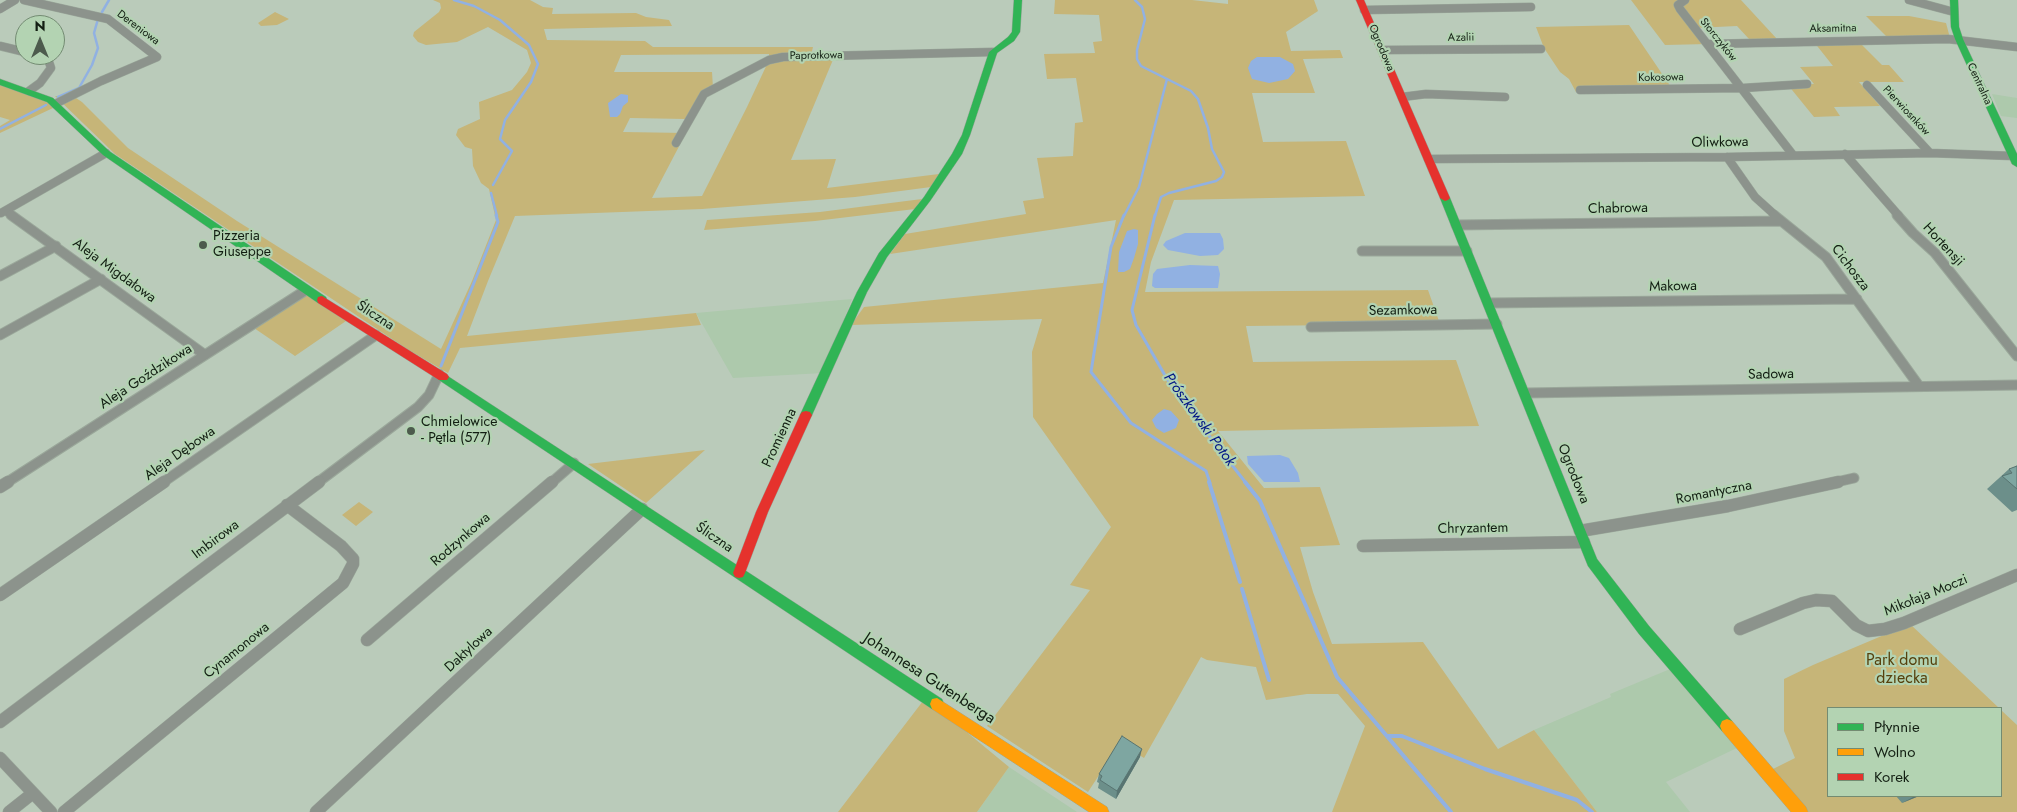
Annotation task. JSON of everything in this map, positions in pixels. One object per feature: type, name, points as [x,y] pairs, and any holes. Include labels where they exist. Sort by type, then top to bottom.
[{"type":"street","points":[[0,9],[15,0]]},
{"type":"street","name":"Dereniowa","points":[[24,0],[108,19],[157,57],[101,81],[55,104]]},
{"type":"street","points":[[993,52],[1011,39],[1016,32],[1018,0]]},
{"type":"street","points":[[1471,0],[1475,8]]},
{"type":"street","name":"Storczyków","points":[[1685,0],[1678,5],[1794,155]]},
{"type":"street","points":[[1909,0],[1954,6]]},
{"type":"street","points":[[1362,5],[1475,8],[1531,7]]},
{"type":"street","name":"Ogrodowa","points":[[1362,5],[1467,251],[1592,562],[1604,580],[1660,649],[1801,812]]},
{"type":"street","name":"Centralna","points":[[1954,6],[1958,39],[2015,157]]},
{"type":"street","name":"Aksamitna","points":[[1708,44],[1958,39],[2017,47]]},
{"type":"street","points":[[0,46],[15,50]]},
{"type":"street","name":"Azalii","points":[[1382,50],[1541,49]]},
{"type":"street","name":"Promienna","points":[[739,573],[762,512],[862,292],[883,255],[920,208],[957,154],[976,106],[993,52]]},
{"type":"street","name":"Paprotkowa","points":[[676,143],[704,94],[769,60],[783,57],[993,52]]},
{"type":"street","points":[[29,91],[40,83],[51,68],[51,65]]},
{"type":"street","name":"Śliczna","points":[[0,82],[29,91],[55,104],[106,153],[306,290],[439,374],[739,573]]},
{"type":"street","points":[[1743,88],[1807,84]]},
{"type":"street","name":"Pierwiosnków","points":[[1867,85],[1930,153]]},
{"type":"street","name":"Kokosowa","points":[[1580,90],[1743,88]]},
{"type":"street","points":[[1402,97],[1426,94],[1505,97]]},
{"type":"street","points":[[3,212],[106,153]]},
{"type":"street","name":"Oliwkowa","points":[[1428,159],[1727,157],[1930,153],[2015,157]]},
{"type":"street","name":"Hortensji","points":[[1845,154],[1913,233],[1935,253],[2017,356]]},
{"type":"street","name":"Cichosza","points":[[1727,157],[1755,197],[1781,221],[1816,247],[1826,257],[1919,386]]},
{"type":"street","name":"Aleja Migdałowa","points":[[3,212],[56,246],[205,355]]},
{"type":"street","name":"Chabrowa","points":[[1456,225],[1781,221]]},
{"type":"street","points":[[0,276],[56,246]]},
{"type":"street","points":[[1362,251],[1467,251]]},
{"type":"street","points":[[0,335],[101,279]]},
{"type":"street","name":"Aleja Goździkowa","points":[[0,487],[306,290]]},
{"type":"street","name":"Makowa","points":[[1488,303],[1857,299]]},
{"type":"street","name":"Sezamkowa","points":[[1311,327],[1497,324]]},
{"type":"street","name":"Aleja Dębowa","points":[[0,595],[376,335]]},
{"type":"street","name":"Imbirowa","points":[[0,722],[418,407],[429,395],[439,374]]},
{"type":"street","name":"Sadowa","points":[[1525,394],[2017,385]]},
{"type":"street","name":"Rodzynkowa","points":[[367,640],[574,463]]},
{"type":"street","name":"Romantyczna","points":[[1582,536],[1854,478]]},
{"type":"street","name":"Cynamonowa","points":[[64,812],[343,583],[353,564],[353,559],[341,546],[287,505]]},
{"type":"street","name":"Daktylowa","points":[[316,812],[642,509]]},
{"type":"street","name":"Chryzantem","points":[[1363,546],[1582,536]]},
{"type":"street","name":"Johannesa Gutenberga","points":[[739,573],[1102,812]]},
{"type":"street","name":"Mikołaja Moczi","points":[[1740,629],[1803,603],[1816,600],[1832,601],[1856,625],[1868,631],[1885,629],[1904,623],[2017,575]]},
{"type":"street","points":[[0,758],[51,812]]},
{"type":"street","points":[[9,812],[33,793]]},
{"type":"shaded area","points":[[1992,94],[2017,98],[2017,118],[2001,116]]},
{"type":"shaded area","points":[[852,299],[823,373],[733,378],[696,313]]},
{"type":"shaded area","points":[[1675,667],[1743,745],[1666,782],[1690,812],[1597,812],[1534,730],[1611,697],[1610,694]]},
{"type":"shaded area","points":[[1009,767],[1077,812],[977,812]]},
{"type":"green space","points":[[433,0],[530,0],[543,7],[553,8],[552,14],[636,13],[646,17],[669,20],[672,26],[544,29],[547,40],[645,41],[653,47],[813,47],[811,55],[835,55],[791,160],[836,159],[827,188],[939,174],[931,187],[855,197],[702,209],[515,216],[467,336],[696,313],[701,325],[460,348],[448,373],[407,349],[115,154],[55,96],[73,96],[82,102],[128,148],[237,221],[441,349],[472,281],[496,220],[489,189],[481,183],[473,166],[472,149],[465,147],[456,135],[458,129],[480,119],[479,102],[512,90],[527,72],[531,63],[527,50],[488,27],[457,42],[426,45],[418,42],[413,36],[414,32],[439,12],[441,8],[440,3]],"holes":[[[769,54],[769,60],[702,196],[652,198],[686,133],[623,132],[630,118],[686,119],[713,88],[712,72],[614,72],[621,55]]]},
{"type":"green space","points":[[1055,0],[1192,0],[1228,4],[1228,0],[1314,0],[1318,11],[1286,32],[1291,51],[1340,50],[1343,58],[1303,59],[1315,93],[1252,93],[1263,142],[1346,141],[1365,196],[1174,200],[1151,262],[1145,292],[1428,290],[1440,324],[1246,326],[1253,362],[1456,360],[1479,426],[1218,431],[1264,488],[1320,487],[1340,545],[1300,547],[1313,592],[1332,644],[1423,642],[1498,749],[1534,730],[1597,812],[1332,812],[1365,726],[1338,694],[1307,694],[1266,700],[1256,667],[1207,660],[1201,657],[1144,758],[1120,743],[1088,792],[987,726],[1090,590],[1070,585],[1111,527],[1033,417],[1032,352],[1042,319],[851,325],[864,307],[1103,283],[1116,220],[890,254],[905,234],[1026,214],[1023,201],[1044,198],[1037,158],[1073,156],[1075,123],[1083,122],[1076,78],[1047,79],[1044,54],[1095,53],[1093,42],[1102,41],[1099,15],[1054,14]]},
{"type":"green space","points":[[1631,0],[1741,0],[1777,39],[1749,39],[1737,26],[1695,28],[1708,44],[1665,45]]},
{"type":"green space","points":[[275,12],[289,19],[277,25],[261,26],[258,23]]},
{"type":"green space","points":[[1866,16],[1909,16],[1946,23],[1950,38],[1888,38]]},
{"type":"green space","points":[[1629,25],[1673,90],[1576,92],[1569,79],[1560,72],[1544,48],[1536,27]]},
{"type":"green space","points":[[1814,42],[1859,42],[1882,65],[1889,65],[1904,82],[1859,82],[1880,106],[1834,107],[1840,116],[1814,117],[1788,85],[1814,84],[1800,67],[1833,66]]},
{"type":"green space","points":[[0,84],[47,101],[53,108],[0,133],[0,126],[10,120],[0,117]]},
{"type":"green space","points":[[922,199],[915,209],[815,221],[704,230],[707,220],[820,212]]},
{"type":"green space","points":[[306,294],[346,321],[295,356],[254,328]]},
{"type":"green space","points":[[705,450],[646,503],[588,464]]},
{"type":"green space","points":[[359,502],[373,512],[356,526],[342,515]]},
{"type":"green space","name":"Park domu dziecka","points":[[1910,624],[1998,707],[1827,707],[1827,797],[2002,797],[2002,711],[2017,725],[2017,812],[1801,812],[1767,772],[1795,758],[1784,731],[1784,679]]},
{"type":"green space","points":[[923,701],[952,720],[1009,767],[977,812],[838,812]]},
{"type":"water","points":[[1257,57],[1280,57],[1293,64],[1295,71],[1288,79],[1269,83],[1252,79],[1248,68],[1251,61]]},
{"type":"water","points":[[621,94],[628,95],[628,102],[623,106],[617,117],[610,117],[608,103]]},
{"type":"water","points":[[1138,230],[1138,244],[1130,269],[1118,272],[1119,252],[1127,231]]},
{"type":"water","points":[[1185,233],[1220,233],[1224,249],[1218,255],[1200,256],[1168,250],[1163,245],[1166,241]]},
{"type":"water","points":[[1190,265],[1218,266],[1220,274],[1218,288],[1155,288],[1152,286],[1153,274],[1157,269]]},
{"type":"water","points":[[1164,409],[1171,411],[1179,420],[1176,428],[1164,433],[1156,428],[1152,420]]},
{"type":"water","points":[[1280,455],[1289,458],[1298,473],[1300,482],[1264,482],[1248,464],[1247,456]]},
{"type":"building","points":[[2017,466],[2017,489],[2002,476],[2012,473],[2009,469]]},
{"type":"building","points":[[1122,736],[1142,749],[1117,791],[1100,780],[1102,776],[1099,774]]},
{"type":"waterway","points":[[102,12],[109,0]]},
{"type":"waterway","points":[[454,0],[474,6],[500,20],[529,45],[538,64],[531,82],[505,120],[500,139],[512,151],[493,185]]},
{"type":"waterway","name":"Prószkowski Potok","points":[[1135,0],[1142,7],[1145,19],[1137,50],[1137,59],[1141,66],[1167,79]]},
{"type":"waterway","points":[[58,97],[79,88],[92,65],[98,48],[94,33],[98,19]]},
{"type":"waterway","points":[[1124,216],[1139,187],[1167,79]]},
{"type":"waterway","name":"Prószkowski Potok","points":[[1155,216],[1161,197],[1169,193],[1216,181],[1222,177],[1224,172],[1212,149],[1208,128],[1198,99],[1191,91],[1167,79]]},
{"type":"waterway","points":[[0,129],[46,105]]},
{"type":"waterway","points":[[491,193],[497,216]]},
{"type":"waterway","points":[[441,366],[498,222],[496,215]]},
{"type":"waterway","points":[[1124,215],[1111,247],[1091,372],[1131,423],[1206,471],[1210,483]]},
{"type":"waterway","name":"Prószkowski Potok","points":[[1155,215],[1132,310],[1136,325],[1174,391],[1246,483]]},
{"type":"waterway","points":[[1209,482],[1240,582]]},
{"type":"waterway","name":"Prószkowski Potok","points":[[1245,482],[1260,501],[1337,677],[1451,812]]},
{"type":"waterway","points":[[1242,589],[1269,680]]},
{"type":"waterway","points":[[1388,736],[1402,736],[1485,769],[1577,800],[1592,812]]},
{"type":"traffic: fast","points":[[806,415],[862,292],[883,255],[927,199],[957,154],[966,135],[993,52],[1011,39],[1016,32],[1018,0]]},
{"type":"traffic: fast","points":[[1954,0],[1955,27],[1959,39],[2017,164]]},
{"type":"traffic: fast","points":[[0,82],[50,100],[106,153],[322,300]]},
{"type":"traffic: fast","points":[[1445,198],[1592,562],[1644,630],[1727,726]]},
{"type":"traffic: fast","points":[[443,377],[937,704]]},
{"type":"traffic: slow","points":[[937,704],[1102,812]]},
{"type":"traffic: slow","points":[[1727,726],[1801,812]]},
{"type":"traffic: jam","points":[[1360,0],[1445,198]]},
{"type":"traffic: jam","points":[[322,300],[443,377]]},
{"type":"traffic: jam","points":[[739,573],[762,512],[806,415]]},
{"type":"place","name":"Pizzeria Giuseppe","points":[[203,245]]},
{"type":"place","name":"Chmielowice - Pętla (577)","points":[[411,431]]}]
